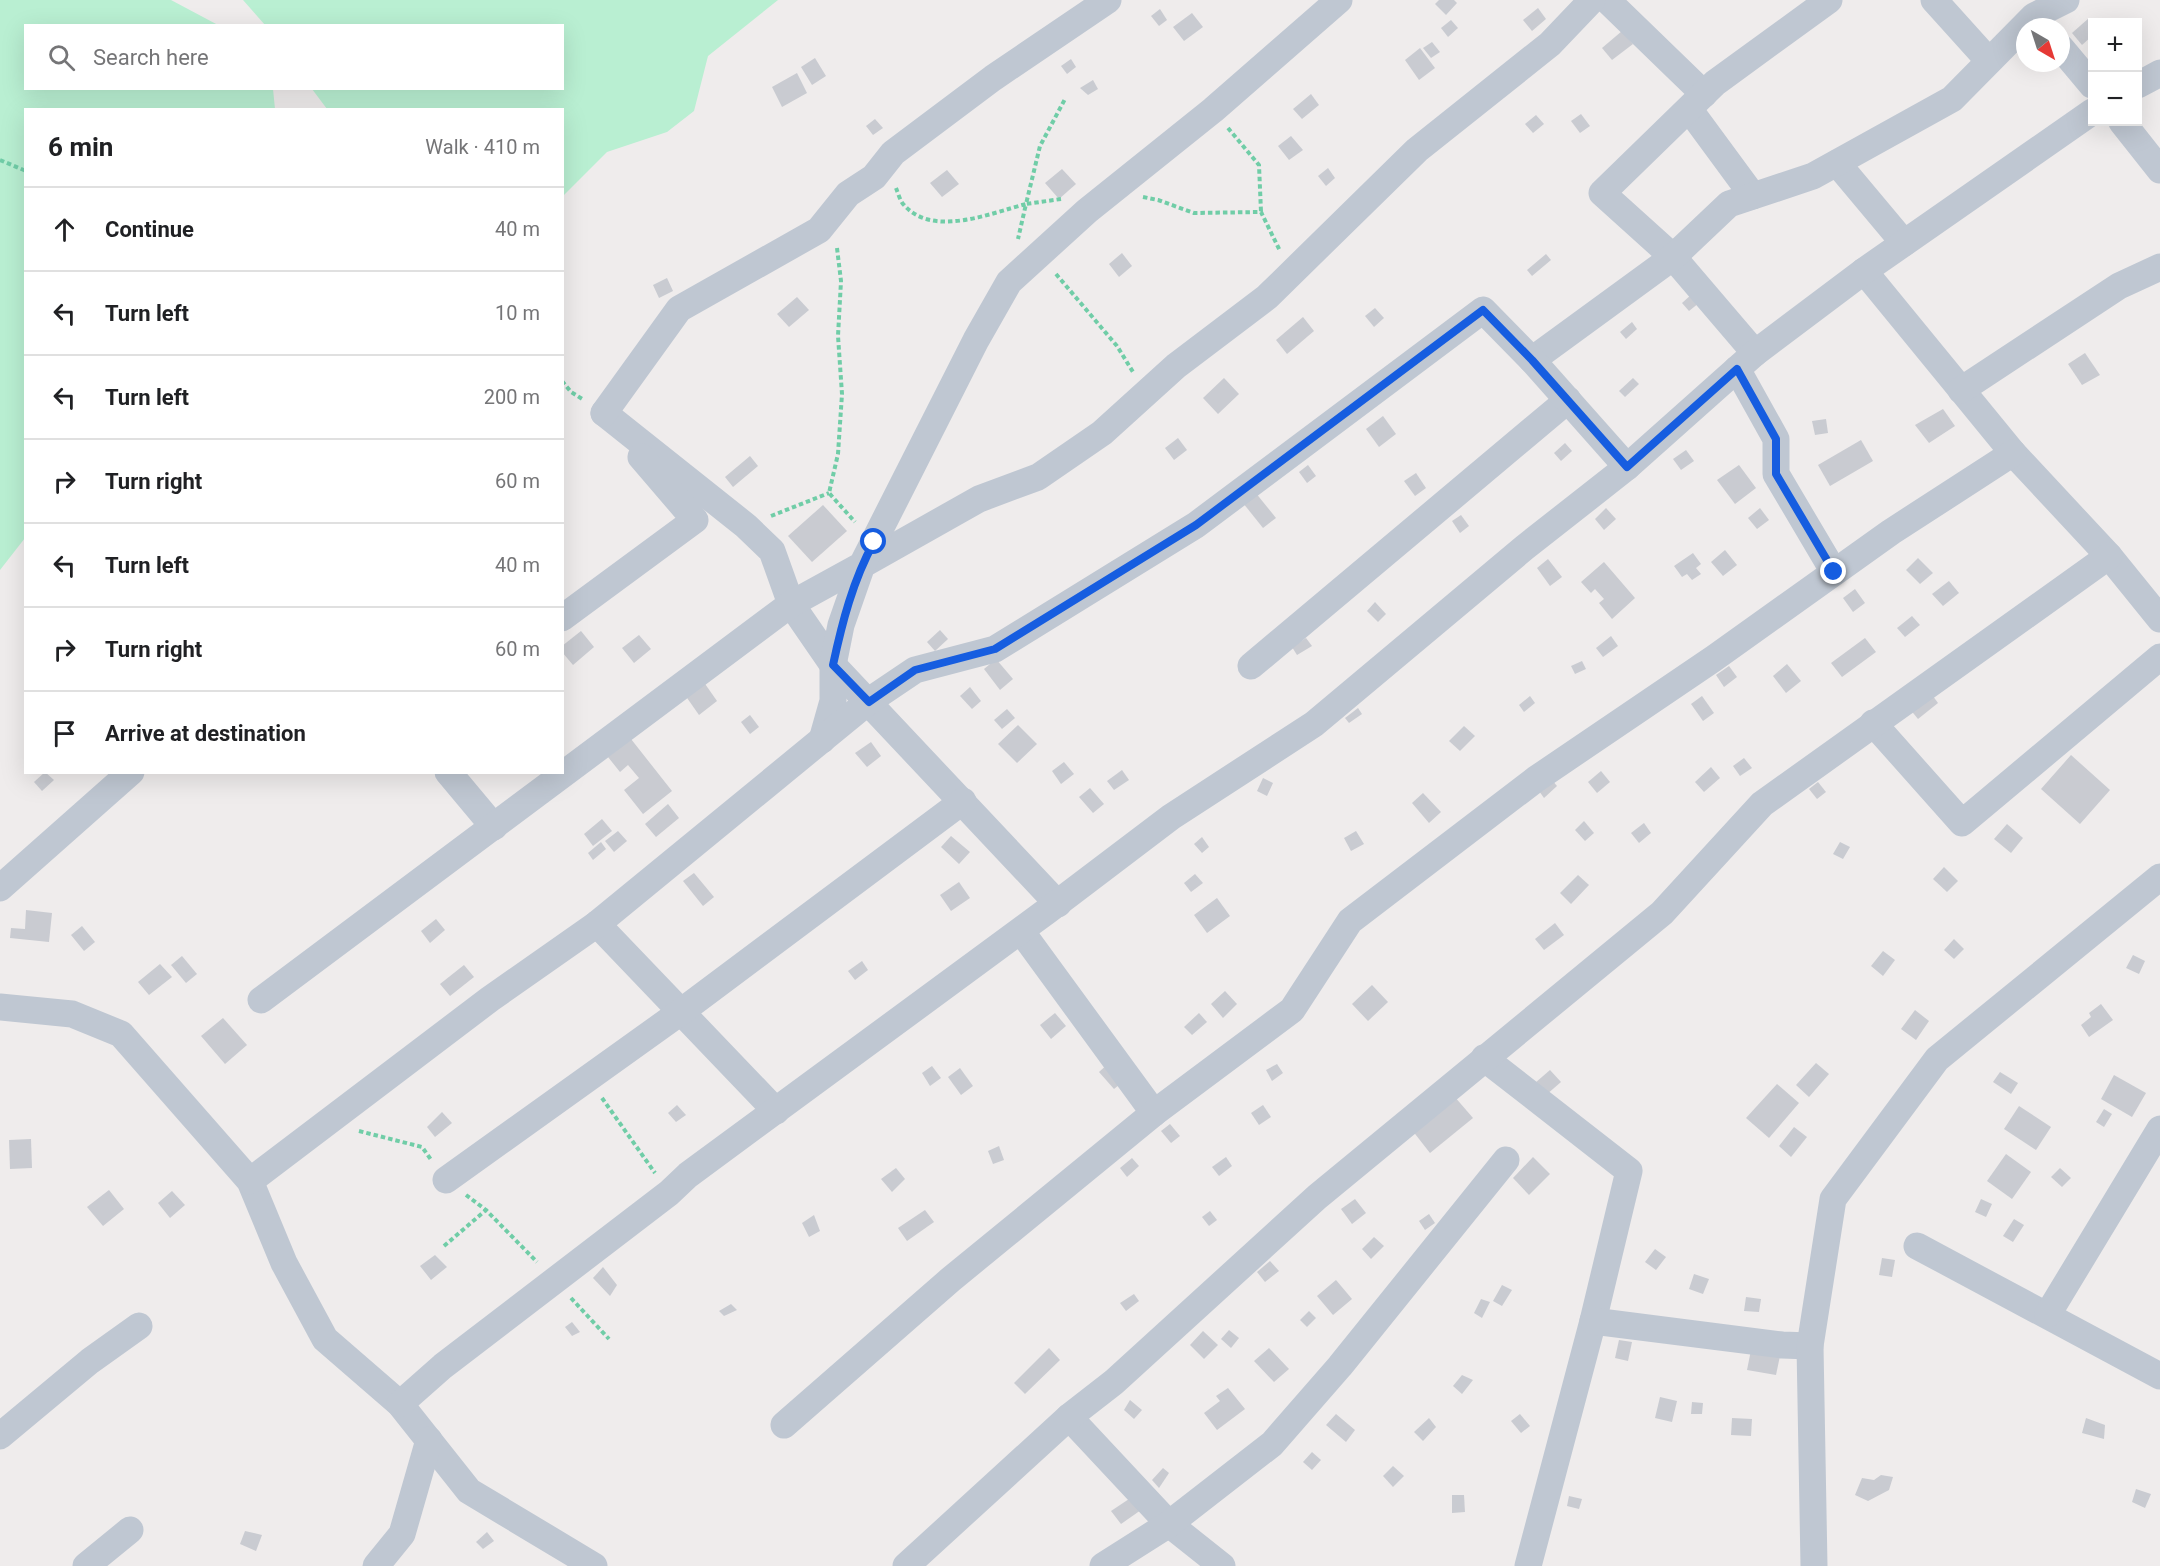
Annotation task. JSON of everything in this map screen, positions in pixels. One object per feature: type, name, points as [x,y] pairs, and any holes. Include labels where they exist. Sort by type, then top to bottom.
[{"type":"street","points":[[604,412],[680,309],[819,230],[848,194],[874,177],[893,153],[993,78],[1108,0]]},
{"type":"street","points":[[822,740],[833,701],[833,665],[841,625],[868,554],[1009,282],[1110,192],[1213,110],[1339,0]]},
{"type":"street","points":[[261,1000],[791,604],[868,554],[979,499],[1038,477],[1102,433],[1176,366],[1267,297],[1417,150],[1550,44],[1592,0]]},
{"type":"street","points":[[1607,0],[1696,101],[1753,196]]},
{"type":"street","points":[[1829,0],[1696,101],[1602,192],[1673,257],[1746,361],[1776,439],[1776,474],[1834,572]]},
{"type":"street","points":[[1934,0],[1989,62]]},
{"type":"street","points":[[1532,360],[1673,257],[1729,204],[1813,176],[1952,99],[2032,14],[2066,0]]},
{"type":"street","points":[[2070,59],[2088,80]]},
{"type":"street","points":[[2142,83],[2160,73]]},
{"type":"street","points":[[400,1404],[443,1366],[669,1193],[688,1175],[1058,904],[1171,817],[1314,724],[1524,548],[1627,467],[1746,361],[1864,271],[2088,115]]},
{"type":"street","points":[[2125,126],[2160,170]]},
{"type":"street","points":[[1837,163],[1904,243]]},
{"type":"street","points":[[1961,390],[2119,286],[2160,267]]},
{"type":"street","points":[[1864,271],[2013,453],[2109,556],[2160,619]]},
{"type":"street","points":[[250,1181],[490,999],[597,924],[869,702],[915,670],[995,649],[1196,525],[1483,310],[1532,360],[1627,467]]},
{"type":"street","points":[[1251,666],[1568,400]]},
{"type":"street","points":[[604,412],[746,526],[772,551],[791,604],[833,665],[1058,904]]},
{"type":"street","points":[[564,617],[695,520],[604,412]]},
{"type":"street","points":[[784,1425],[950,1280],[1154,1113],[1292,1010],[1350,921],[1536,778],[1713,659],[1891,532],[2013,453]]},
{"type":"street","points":[[906,1566],[1069,1416],[1114,1382],[1317,1197],[1662,913],[1762,804],[2109,556]]},
{"type":"street","points":[[1873,723],[1962,823],[2160,657]]},
{"type":"street","points":[[0,888],[129,774]]},
{"type":"street","points":[[450,774],[494,827]]},
{"type":"street","points":[[446,1180],[682,1011],[963,801]]},
{"type":"street","points":[[1814,1566],[1810,1346],[1833,1199],[1937,1059],[2160,877]]},
{"type":"street","points":[[597,924],[776,1111]]},
{"type":"street","points":[[1021,931],[1154,1113]]},
{"type":"street","points":[[0,1007],[72,1014],[121,1034],[250,1181],[284,1263],[325,1339],[400,1404],[469,1491],[584,1562]]},
{"type":"street","points":[[1484,1058],[1629,1171],[1593,1321],[1528,1566]]},
{"type":"street","points":[[2048,1314],[2160,1129]]},
{"type":"street","points":[[1103,1566],[1169,1524],[1272,1444],[1340,1366],[1506,1160]]},
{"type":"street","points":[[1917,1246],[2048,1314],[2160,1376]]},
{"type":"street","points":[[1593,1321],[1782,1346],[1810,1346]]},
{"type":"street","points":[[0,1436],[90,1361],[139,1326]]},
{"type":"street","points":[[1069,1416],[1169,1524],[1222,1566]]},
{"type":"street","points":[[376,1566],[402,1534],[429,1440]]},
{"type":"street","points":[[86,1566],[130,1530]]},
{"type":"path","points":[[1026,204],[1040,146],[1065,99]]},
{"type":"path","points":[[1213,110],[1259,165],[1261,212],[1292,273]]},
{"type":"path","points":[[0,159],[24,170]]},
{"type":"path","points":[[882,166],[891,178],[904,205],[926,220],[962,220],[1026,204],[1068,198]]},
{"type":"path","points":[[1110,192],[1158,200],[1194,213],[1261,212]]},
{"type":"path","points":[[834,211],[841,281],[838,336],[842,394],[838,454],[828,493],[868,554]]},
{"type":"path","points":[[1039,254],[1117,346],[1146,393]]},
{"type":"path","points":[[746,526],[828,493]]},
{"type":"path","points":[[588,1078],[669,1193]]},
{"type":"path","points":[[322,1126],[369,1132],[422,1147],[446,1180],[486,1210],[609,1340]]},
{"type":"path","points":[[444,1246],[486,1210]]},
{"type":"green space","points":[[0,0],[171,0],[216,24],[24,24],[24,90],[273,90],[275,108],[24,108],[24,539],[0,570]]},
{"type":"green space","points":[[243,0],[778,0],[708,56],[694,111],[667,132],[607,152],[564,195],[564,108],[326,108],[313,90],[564,90],[564,24],[264,24]]},
{"type":"building","points":[[1439,0],[1454,0],[1457,3],[1446,15],[1435,4]]},
{"type":"building","points":[[1538,8],[1546,19],[1532,31],[1523,20]]},
{"type":"building","points":[[1160,9],[1167,20],[1159,26],[1151,16]]},
{"type":"building","points":[[1192,13],[1203,27],[1184,41],[1173,27]]},
{"type":"building","points":[[2088,19],[2088,40],[2082,45],[2072,33]]},
{"type":"building","points":[[1451,20],[1458,28],[1448,37],[1441,28]]},
{"type":"building","points":[[1622,31],[1633,44],[1612,60],[1602,48]]},
{"type":"building","points":[[1432,42],[1440,52],[1431,58],[1423,48]]},
{"type":"building","points":[[1420,48],[1435,68],[1419,80],[1405,60]]},
{"type":"building","points":[[815,58],[826,76],[812,85],[801,67]]},
{"type":"building","points":[[1071,59],[1076,67],[1067,74],[1061,66]]},
{"type":"building","points":[[797,73],[807,93],[782,107],[772,87]]},
{"type":"building","points":[[1093,80],[1098,89],[1088,95],[1080,88]]},
{"type":"building","points":[[1311,94],[1319,105],[1302,119],[1293,109]]},
{"type":"building","points":[[1581,114],[1590,126],[1580,133],[1571,121]]},
{"type":"building","points":[[1536,115],[1544,124],[1533,133],[1525,124]]},
{"type":"building","points":[[875,119],[883,128],[873,135],[866,126]]},
{"type":"building","points":[[1291,136],[1303,150],[1289,160],[1278,146]]},
{"type":"building","points":[[1328,168],[1335,178],[1326,186],[1318,176]]},
{"type":"building","points":[[1062,169],[1076,184],[1059,199],[1045,183]]},
{"type":"building","points":[[947,170],[959,184],[942,197],[930,183]]},
{"type":"building","points":[[1122,253],[1132,266],[1119,277],[1109,264]]},
{"type":"building","points":[[1546,254],[1551,260],[1532,276],[1527,270]]},
{"type":"building","points":[[667,278],[673,291],[659,298],[653,285]]},
{"type":"building","points":[[1692,294],[1699,303],[1689,311],[1682,303]]},
{"type":"building","points":[[797,297],[809,310],[789,327],[777,314]]},
{"type":"building","points":[[1375,308],[1384,318],[1374,327],[1365,316]]},
{"type":"building","points":[[1303,317],[1314,331],[1287,354],[1276,340]]},
{"type":"building","points":[[1632,322],[1637,329],[1626,339],[1620,332]]},
{"type":"building","points":[[2085,353],[2100,375],[2082,385],[2068,364]]},
{"type":"building","points":[[1224,378],[1239,394],[1218,414],[1203,398]]},
{"type":"building","points":[[1633,378],[1639,384],[1625,397],[1619,391]]},
{"type":"building","points":[[1943,409],[1955,426],[1929,443],[1915,425]]},
{"type":"building","points":[[1383,416],[1396,434],[1379,447],[1366,429]]},
{"type":"building","points":[[1826,419],[1828,433],[1815,435],[1812,421]]},
{"type":"building","points":[[1178,438],[1187,450],[1174,460],[1165,448]]},
{"type":"building","points":[[1861,440],[1873,461],[1830,486],[1818,465]]},
{"type":"building","points":[[1565,443],[1572,451],[1561,461],[1554,453]]},
{"type":"building","points":[[1686,450],[1694,461],[1681,470],[1673,459]]},
{"type":"building","points":[[750,456],[758,466],[733,487],[725,477]]},
{"type":"building","points":[[1308,465],[1316,476],[1307,483],[1299,472]]},
{"type":"building","points":[[1739,465],[1756,488],[1735,504],[1717,480]]},
{"type":"building","points":[[1416,473],[1426,488],[1415,496],[1404,481]]},
{"type":"building","points":[[1255,492],[1276,518],[1263,528],[1243,503]]},
{"type":"building","points":[[823,505],[847,531],[812,562],[788,536]]},
{"type":"building","points":[[1606,508],[1616,519],[1604,530],[1595,519]]},
{"type":"building","points":[[1760,508],[1769,520],[1757,529],[1748,518]]},
{"type":"building","points":[[1461,515],[1469,526],[1460,533],[1452,521]]},
{"type":"building","points":[[1725,550],[1737,565],[1723,576],[1711,562]]},
{"type":"building","points":[[1693,553],[1701,564],[1696,568],[1701,574],[1692,580],[1687,574],[1682,577],[1674,566]]},
{"type":"building","points":[[1918,558],[1933,573],[1920,584],[1906,570]]},
{"type":"building","points":[[1548,559],[1562,577],[1550,586],[1537,568]]},
{"type":"building","points":[[1604,562],[1635,598],[1612,619],[1599,603],[1604,599],[1595,589],[1591,593],[1581,582]]},
{"type":"building","points":[[1949,581],[1959,593],[1943,606],[1932,594]]},
{"type":"building","points":[[1855,589],[1865,603],[1853,612],[1843,598]]},
{"type":"building","points":[[1375,602],[1386,614],[1378,622],[1367,611]]},
{"type":"building","points":[[1912,616],[1920,625],[1905,637],[1897,628]]},
{"type":"building","points":[[940,630],[948,639],[935,651],[927,642]]},
{"type":"building","points":[[581,631],[594,647],[573,665],[564,654],[564,644]]},
{"type":"building","points":[[639,635],[651,649],[634,663],[622,648]]},
{"type":"building","points":[[1611,636],[1618,646],[1603,657],[1596,648]]},
{"type":"building","points":[[1306,638],[1312,646],[1297,655],[1292,647]]},
{"type":"building","points":[[1865,638],[1876,652],[1842,677],[1831,663]]},
{"type":"building","points":[[996,659],[1013,679],[1000,690],[984,669]]},
{"type":"building","points":[[1582,661],[1586,669],[1575,674],[1571,666]]},
{"type":"building","points":[[1787,664],[1801,681],[1786,693],[1773,676]]},
{"type":"building","points":[[1729,666],[1737,677],[1724,687],[1716,675]]},
{"type":"building","points":[[703,681],[717,701],[699,715],[685,695]]},
{"type":"building","points":[[970,687],[981,701],[972,709],[960,696]]},
{"type":"building","points":[[1930,692],[1938,703],[1918,719],[1909,708]]},
{"type":"building","points":[[1530,696],[1535,703],[1524,712],[1519,705]]},
{"type":"building","points":[[1702,696],[1714,713],[1703,721],[1691,704]]},
{"type":"building","points":[[1358,708],[1362,714],[1349,723],[1345,718]]},
{"type":"building","points":[[1007,709],[1015,718],[1002,729],[994,720]]},
{"type":"building","points":[[750,715],[759,727],[750,734],[741,722]]},
{"type":"building","points":[[1018,725],[1037,744],[1017,763],[998,744]]},
{"type":"building","points":[[1464,726],[1475,736],[1460,751],[1449,741]]},
{"type":"building","points":[[631,739],[672,791],[643,814],[624,790],[639,778],[628,765],[620,772],[608,757]]},
{"type":"building","points":[[871,742],[881,756],[867,767],[855,753]]},
{"type":"building","points":[[2071,755],[2110,790],[2080,824],[2041,789]]},
{"type":"building","points":[[1744,758],[1752,768],[1740,776],[1733,766]]},
{"type":"building","points":[[1064,762],[1074,774],[1061,784],[1052,771]]},
{"type":"building","points":[[1711,767],[1720,778],[1704,792],[1695,782]]},
{"type":"building","points":[[1122,770],[1129,780],[1114,790],[1107,781]]},
{"type":"building","points":[[1601,771],[1610,782],[1597,793],[1588,782]]},
{"type":"building","points":[[43,774],[47,774],[54,780],[42,791],[34,782]]},
{"type":"building","points":[[1263,778],[1273,783],[1267,796],[1257,791]]},
{"type":"building","points":[[1552,780],[1557,786],[1544,798],[1539,791]]},
{"type":"building","points":[[1818,782],[1826,792],[1817,799],[1809,789]]},
{"type":"building","points":[[1090,788],[1104,804],[1093,813],[1079,797]]},
{"type":"building","points":[[1423,793],[1441,812],[1429,823],[1412,803]]},
{"type":"building","points":[[668,804],[679,818],[656,837],[645,824]]},
{"type":"building","points":[[602,819],[612,831],[593,846],[584,834]]},
{"type":"building","points":[[1584,821],[1594,833],[1585,841],[1575,830]]},
{"type":"building","points":[[1644,823],[1651,833],[1639,843],[1631,833]]},
{"type":"building","points":[[2007,824],[2023,838],[2011,853],[1994,839]]},
{"type":"building","points":[[618,831],[627,841],[614,852],[605,841]]},
{"type":"building","points":[[1356,831],[1364,844],[1351,851],[1344,838]]},
{"type":"building","points":[[951,836],[970,852],[959,864],[941,847]]},
{"type":"building","points":[[1202,837],[1209,847],[1202,853],[1194,844]]},
{"type":"building","points":[[601,842],[606,849],[593,860],[588,853]]},
{"type":"building","points":[[1840,842],[1850,847],[1843,859],[1833,854]]},
{"type":"building","points":[[1944,867],[1958,881],[1947,892],[1933,879]]},
{"type":"building","points":[[694,873],[714,897],[703,906],[683,881]]},
{"type":"building","points":[[1195,874],[1203,883],[1191,892],[1184,883]]},
{"type":"building","points":[[1578,875],[1589,885],[1571,904],[1560,893]]},
{"type":"building","points":[[959,882],[970,898],[951,911],[940,895]]},
{"type":"building","points":[[1217,898],[1230,916],[1207,933],[1194,915]]},
{"type":"building","points":[[26,910],[52,913],[49,942],[10,938],[11,928],[25,929]]},
{"type":"building","points":[[436,919],[445,930],[430,943],[421,931]]},
{"type":"building","points":[[1555,923],[1564,935],[1544,950],[1535,939]]},
{"type":"building","points":[[82,926],[95,942],[84,951],[71,935]]},
{"type":"building","points":[[1954,939],[1964,949],[1954,959],[1944,950]]},
{"type":"building","points":[[1883,951],[1895,960],[1883,976],[1871,966]]},
{"type":"building","points":[[2133,955],[2145,961],[2139,974],[2126,968]]},
{"type":"building","points":[[182,956],[197,974],[186,983],[171,965]]},
{"type":"building","points":[[862,961],[868,970],[855,980],[848,971]]},
{"type":"building","points":[[160,964],[172,977],[149,995],[138,982]]},
{"type":"building","points":[[464,965],[474,977],[450,996],[440,984]]},
{"type":"building","points":[[1372,985],[1388,1002],[1368,1021],[1352,1004]]},
{"type":"building","points":[[1225,991],[1237,1004],[1223,1018],[1211,1004]]},
{"type":"building","points":[[2101,1004],[2113,1020],[2089,1037],[2081,1025],[2091,1017],[2089,1013]]},
{"type":"building","points":[[1915,1010],[1929,1021],[1916,1040],[1901,1029]]},
{"type":"building","points":[[1055,1013],[1066,1026],[1051,1039],[1040,1025]]},
{"type":"building","points":[[1199,1013],[1207,1022],[1192,1035],[1184,1027]]},
{"type":"building","points":[[223,1018],[247,1045],[225,1064],[201,1036]]},
{"type":"building","points":[[1110,1062],[1125,1080],[1114,1089],[1099,1072]]},
{"type":"building","points":[[1816,1063],[1829,1074],[1809,1097],[1796,1085]]},
{"type":"building","points":[[1277,1064],[1283,1073],[1272,1081],[1266,1070]]},
{"type":"building","points":[[932,1066],[941,1078],[930,1086],[922,1073]]},
{"type":"building","points":[[960,1068],[973,1086],[961,1095],[948,1077]]},
{"type":"building","points":[[1550,1070],[1561,1082],[1546,1095],[1535,1083]]},
{"type":"building","points":[[2000,1072],[2018,1083],[2011,1094],[1993,1082]]},
{"type":"building","points":[[2114,1075],[2146,1093],[2132,1117],[2101,1099]]},
{"type":"building","points":[[1777,1084],[1799,1103],[1769,1138],[1746,1118]]},
{"type":"building","points":[[1454,1096],[1473,1118],[1430,1153],[1412,1130]]},
{"type":"building","points":[[677,1105],[686,1115],[676,1122],[668,1113]]},
{"type":"building","points":[[1263,1105],[1271,1117],[1259,1125],[1251,1113]]},
{"type":"building","points":[[2019,1106],[2051,1127],[2036,1150],[2004,1129]]},
{"type":"building","points":[[2104,1109],[2112,1114],[2104,1127],[2096,1122]]},
{"type":"building","points":[[442,1112],[452,1123],[435,1137],[427,1127]]},
{"type":"building","points":[[1170,1124],[1180,1136],[1171,1143],[1161,1131]]},
{"type":"building","points":[[1794,1127],[1807,1137],[1791,1157],[1779,1146]]},
{"type":"building","points":[[31,1139],[32,1168],[10,1169],[9,1140]]},
{"type":"building","points":[[999,1146],[1004,1160],[993,1164],[988,1151]]},
{"type":"building","points":[[2006,1154],[2031,1172],[2012,1199],[1987,1181]]},
{"type":"building","points":[[1226,1157],[1232,1166],[1219,1176],[1212,1167]]},
{"type":"building","points":[[1533,1157],[1550,1174],[1529,1195],[1513,1178]]},
{"type":"building","points":[[1132,1158],[1139,1166],[1127,1177],[1120,1168]]},
{"type":"building","points":[[896,1168],[905,1179],[892,1192],[881,1179]]},
{"type":"building","points":[[2060,1168],[2071,1178],[2062,1187],[2051,1177]]},
{"type":"building","points":[[109,1190],[124,1209],[103,1226],[87,1207]]},
{"type":"building","points":[[172,1191],[185,1205],[170,1218],[158,1203]]},
{"type":"building","points":[[1355,1199],[1366,1213],[1352,1224],[1341,1209]]},
{"type":"building","points":[[1981,1199],[1992,1204],[1986,1217],[1975,1212]]},
{"type":"building","points":[[925,1210],[934,1222],[907,1241],[898,1228]]},
{"type":"building","points":[[1210,1211],[1217,1220],[1209,1226],[1202,1217]]},
{"type":"building","points":[[1429,1214],[1435,1223],[1425,1230],[1419,1221]]},
{"type":"building","points":[[814,1215],[820,1231],[809,1237],[802,1223]]},
{"type":"building","points":[[2014,1219],[2024,1225],[2013,1242],[2003,1236]]},
{"type":"building","points":[[1374,1237],[1384,1246],[1371,1259],[1362,1249]]},
{"type":"building","points":[[1655,1249],[1666,1257],[1656,1270],[1645,1262]]},
{"type":"building","points":[[435,1255],[447,1267],[431,1280],[420,1266]]},
{"type":"building","points":[[1882,1258],[1895,1260],[1892,1277],[1879,1275]]},
{"type":"building","points":[[1270,1261],[1279,1271],[1265,1282],[1257,1272]]},
{"type":"building","points":[[603,1267],[617,1285],[610,1296],[593,1278]]},
{"type":"building","points":[[1694,1274],[1709,1279],[1703,1294],[1689,1289]]},
{"type":"building","points":[[1336,1280],[1352,1299],[1333,1315],[1317,1296]]},
{"type":"building","points":[[1502,1285],[1512,1290],[1502,1306],[1493,1301]]},
{"type":"building","points":[[1134,1294],[1139,1301],[1126,1311],[1120,1303]]},
{"type":"building","points":[[1746,1297],[1761,1299],[1759,1312],[1744,1311]]},
{"type":"building","points":[[1481,1299],[1490,1302],[1482,1318],[1474,1313]]},
{"type":"building","points":[[731,1304],[737,1310],[724,1316],[719,1311]]},
{"type":"building","points":[[1309,1311],[1316,1318],[1307,1327],[1300,1320]]},
{"type":"building","points":[[572,1322],[580,1332],[572,1336],[565,1327]]},
{"type":"building","points":[[1229,1330],[1239,1338],[1231,1348],[1221,1339]]},
{"type":"building","points":[[1203,1331],[1218,1345],[1204,1359],[1190,1345]]},
{"type":"building","points":[[1619,1340],[1632,1342],[1628,1361],[1615,1358]]},
{"type":"building","points":[[1752,1345],[1781,1351],[1776,1375],[1747,1370]]},
{"type":"building","points":[[1049,1348],[1060,1360],[1025,1394],[1014,1383]]},
{"type":"building","points":[[1269,1348],[1289,1369],[1274,1382],[1254,1361]]},
{"type":"building","points":[[1462,1375],[1473,1380],[1462,1394],[1453,1386]]},
{"type":"building","points":[[1228,1388],[1245,1409],[1217,1430],[1204,1413],[1220,1401],[1216,1396]]},
{"type":"building","points":[[1660,1397],[1677,1401],[1672,1422],[1655,1418]]},
{"type":"building","points":[[1130,1400],[1142,1410],[1134,1419],[1124,1410]]},
{"type":"building","points":[[1692,1402],[1703,1403],[1702,1414],[1691,1414]]},
{"type":"building","points":[[1336,1414],[1355,1430],[1346,1442],[1326,1425]]},
{"type":"building","points":[[1520,1414],[1530,1426],[1521,1433],[1511,1421]]},
{"type":"building","points":[[1429,1418],[1436,1427],[1423,1441],[1414,1432]]},
{"type":"building","points":[[1732,1418],[1752,1419],[1751,1436],[1731,1435]]},
{"type":"building","points":[[2086,1418],[2105,1425],[2104,1439],[2082,1433]]},
{"type":"building","points":[[1312,1452],[1321,1460],[1312,1470],[1303,1462]]},
{"type":"building","points":[[1393,1466],[1404,1476],[1393,1487],[1383,1476]]},
{"type":"building","points":[[1163,1468],[1169,1473],[1159,1488],[1152,1480]]},
{"type":"building","points":[[1881,1475],[1893,1477],[1889,1490],[1868,1501],[1855,1495],[1862,1478],[1874,1480]]},
{"type":"building","points":[[2136,1489],[2151,1494],[2145,1508],[2132,1502]]},
{"type":"building","points":[[1452,1495],[1464,1495],[1465,1512],[1452,1513]]},
{"type":"building","points":[[1569,1496],[1582,1499],[1579,1509],[1567,1506]]},
{"type":"building","points":[[1132,1497],[1141,1510],[1121,1524],[1111,1511]]},
{"type":"building","points":[[245,1531],[262,1535],[256,1551],[240,1544]]},
{"type":"building","points":[[487,1532],[494,1541],[483,1549],[476,1542]]},
{"type":"route","points":[[874,542],[862,565],[841,625],[833,665],[869,702],[915,670],[995,649],[1196,525],[1483,310],[1532,360],[1627,467],[1737,369],[1776,439],[1776,474],[1834,572]]}]
